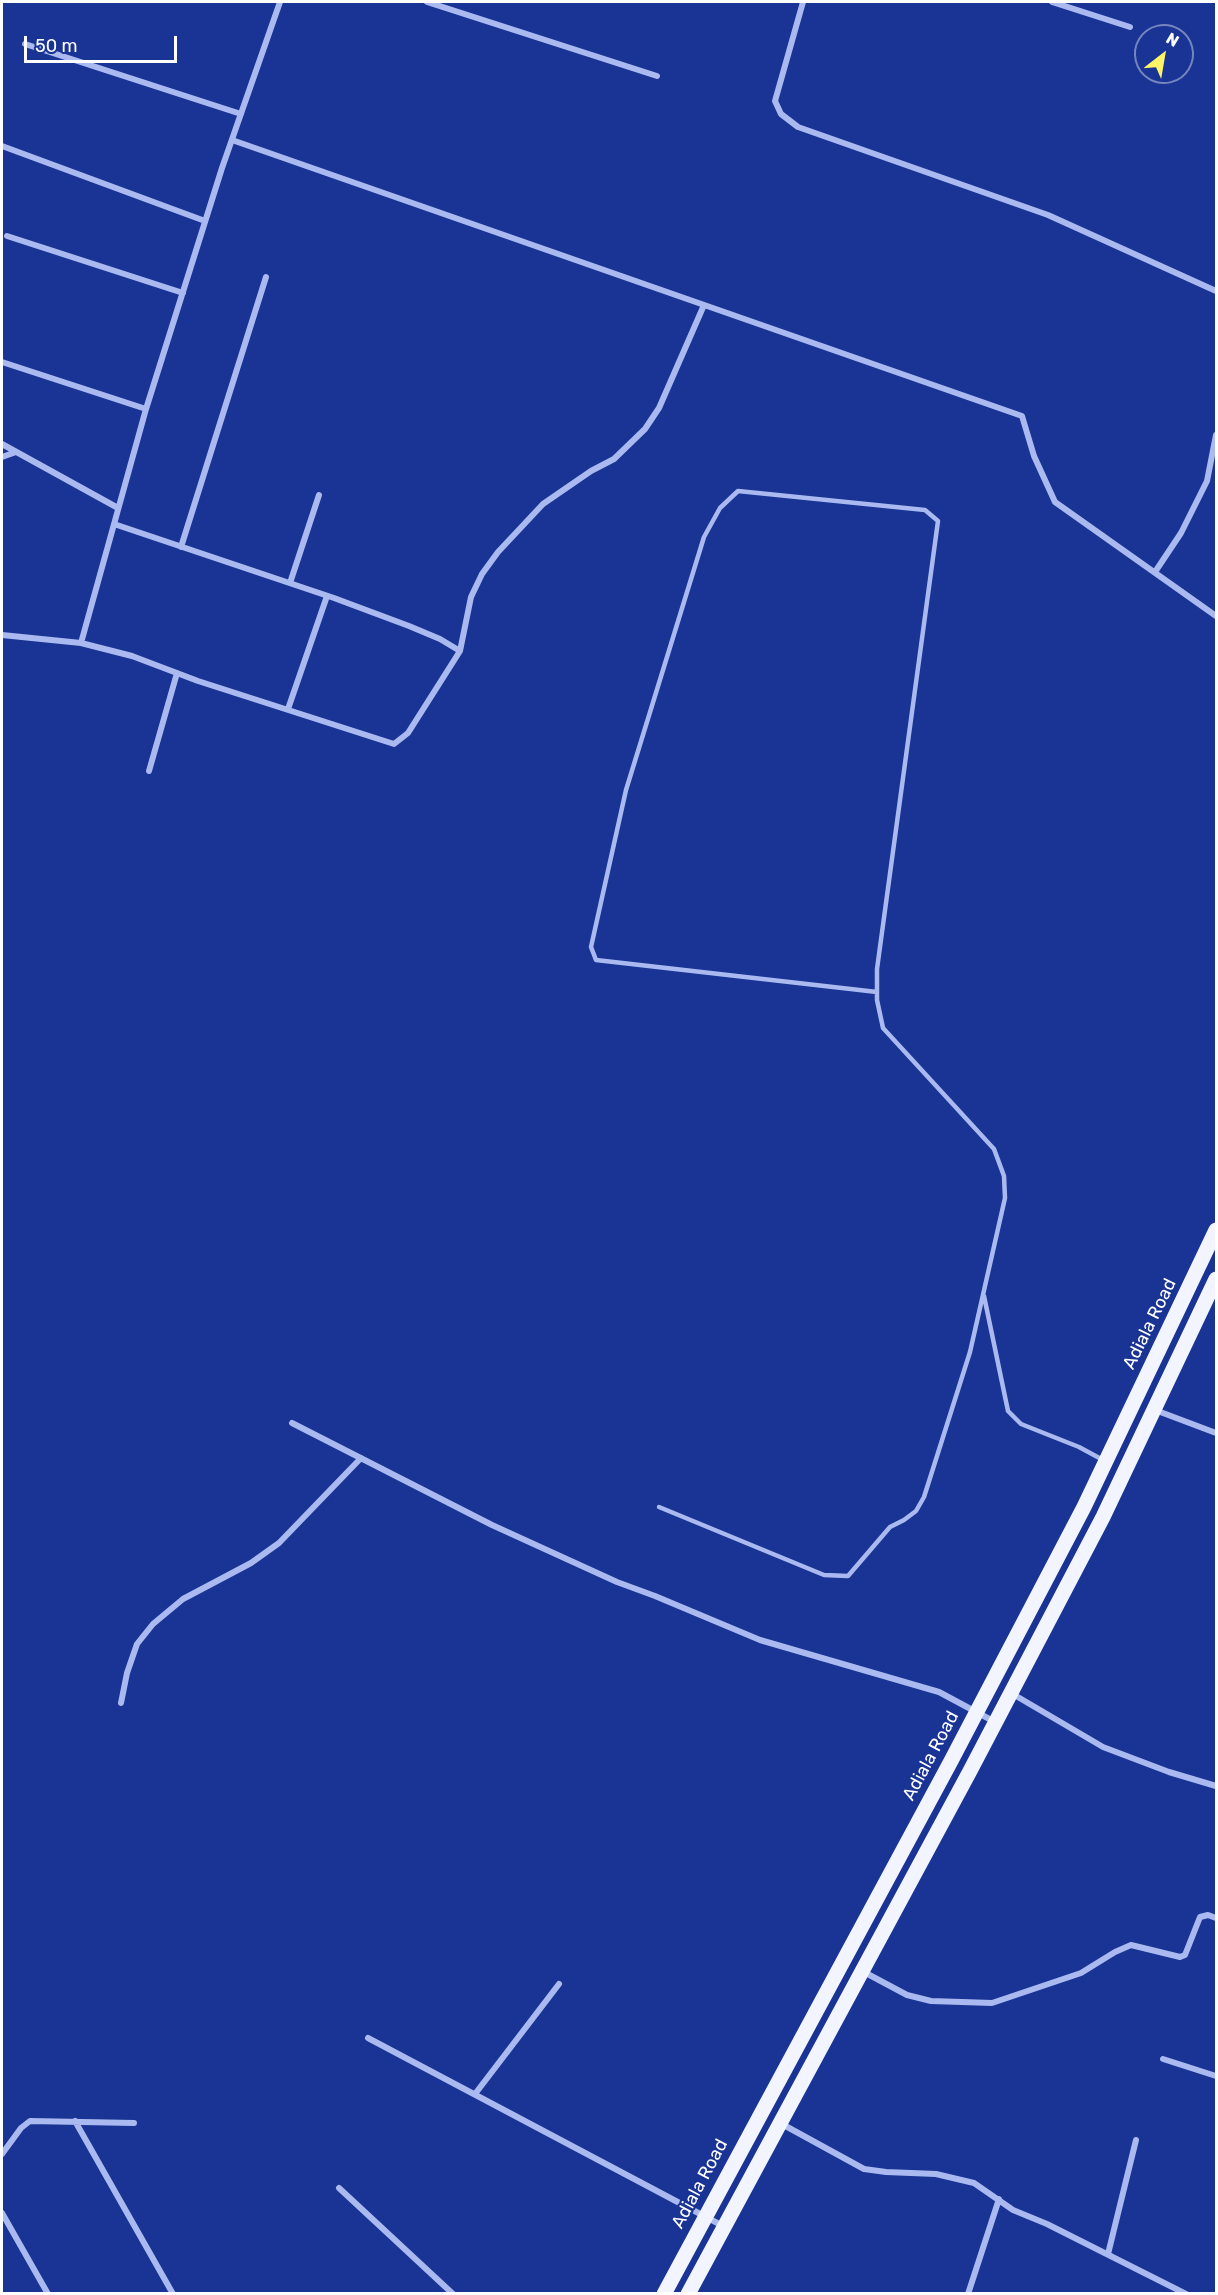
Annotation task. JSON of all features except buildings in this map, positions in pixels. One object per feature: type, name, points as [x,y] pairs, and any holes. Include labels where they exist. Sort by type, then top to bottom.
[{"type":"main road","name":"Adiala Road","points":[[664,2294],[1084,1507],[1216,1230]]},
{"type":"main road","points":[[688,2294],[1011,1693],[1103,1516],[1216,1279]]},
{"type":"street","points":[[81,643],[146,409],[232,140],[279,2]]},
{"type":"street","points":[[427,2],[657,76]]},
{"type":"street","points":[[803,2],[775,101],[781,114],[798,127],[1048,215],[1216,291]]},
{"type":"street","points":[[1052,2],[1130,27]]},
{"type":"street","points":[[25,44],[241,114]]},
{"type":"street","points":[[232,140],[1022,416],[1035,456],[1055,502],[1216,616]]},
{"type":"street","points":[[2,146],[206,221]]},
{"type":"street","points":[[7,236],[183,293]]},
{"type":"street","points":[[181,547],[266,277]]},
{"type":"street","points":[[2,634],[81,643],[132,656],[394,744],[408,733],[460,651],[471,597],[482,574],[498,552],[543,504],[591,471],[614,459],[645,429],[659,408],[704,305]]},
{"type":"street","points":[[2,362],[146,409]]},
{"type":"street","points":[[1155,572],[1181,533],[1207,481],[1216,435]]},
{"type":"street","points":[[2,444],[118,508]]},
{"type":"street","points":[[2,457],[16,452]]},
{"type":"street","points":[[290,583],[319,495]]},
{"type":"street","points":[[114,524],[410,626],[460,651]]},
{"type":"street","points":[[288,709],[327,596]]},
{"type":"street","points":[[148,771],[177,673]]},
{"type":"street","points":[[1154,1410],[1216,1433]]},
{"type":"street","points":[[292,1423],[492,1525],[617,1582],[760,1640],[939,1692],[995,1722]]},
{"type":"street","points":[[121,1703],[127,1673],[137,1644],[153,1624],[183,1599],[251,1563],[279,1543],[361,1458]]},
{"type":"street","points":[[1011,1693],[1104,1747],[1169,1772],[1216,1786]]},
{"type":"street","points":[[861,1971],[907,1995],[931,2001],[992,2003],[1082,1973],[1115,1952],[1131,1945],[1180,1957],[1185,1955],[1200,1917],[1208,1915],[1216,1918]]},
{"type":"street","points":[[475,2094],[559,1984]]},
{"type":"street","points":[[368,2038],[724,2227]]},
{"type":"street","points":[[1162,2059],[1216,2076]]},
{"type":"street","points":[[2,2154],[21,2128],[30,2121],[134,2123]]},
{"type":"street","points":[[75,2121],[171,2293]]},
{"type":"street","points":[[779,2123],[864,2169],[936,2174],[974,2183],[1012,2210],[1108,2254],[1186,2294]]},
{"type":"street","points":[[1108,2254],[1136,2140]]},
{"type":"street","points":[[339,2188],[453,2294]]},
{"type":"street","points":[[968,2294],[999,2199]]},
{"type":"street","points":[[2,2212],[48,2294]]},
{"type":"street","points":[[1169,2294],[1173,2287]]},
{"type":"lane","points":[[658,1507],[824,1575],[848,1576],[890,1527],[916,1511],[924,1497],[970,1352],[1005,1198],[1004,1176],[994,1149],[883,1028],[877,992],[877,969],[938,521],[925,510],[738,491],[720,508],[704,537],[626,790],[591,947],[596,960],[877,992]]},
{"type":"lane","points":[[983,1293],[1008,1411],[1021,1424],[1106,1461]]}]
